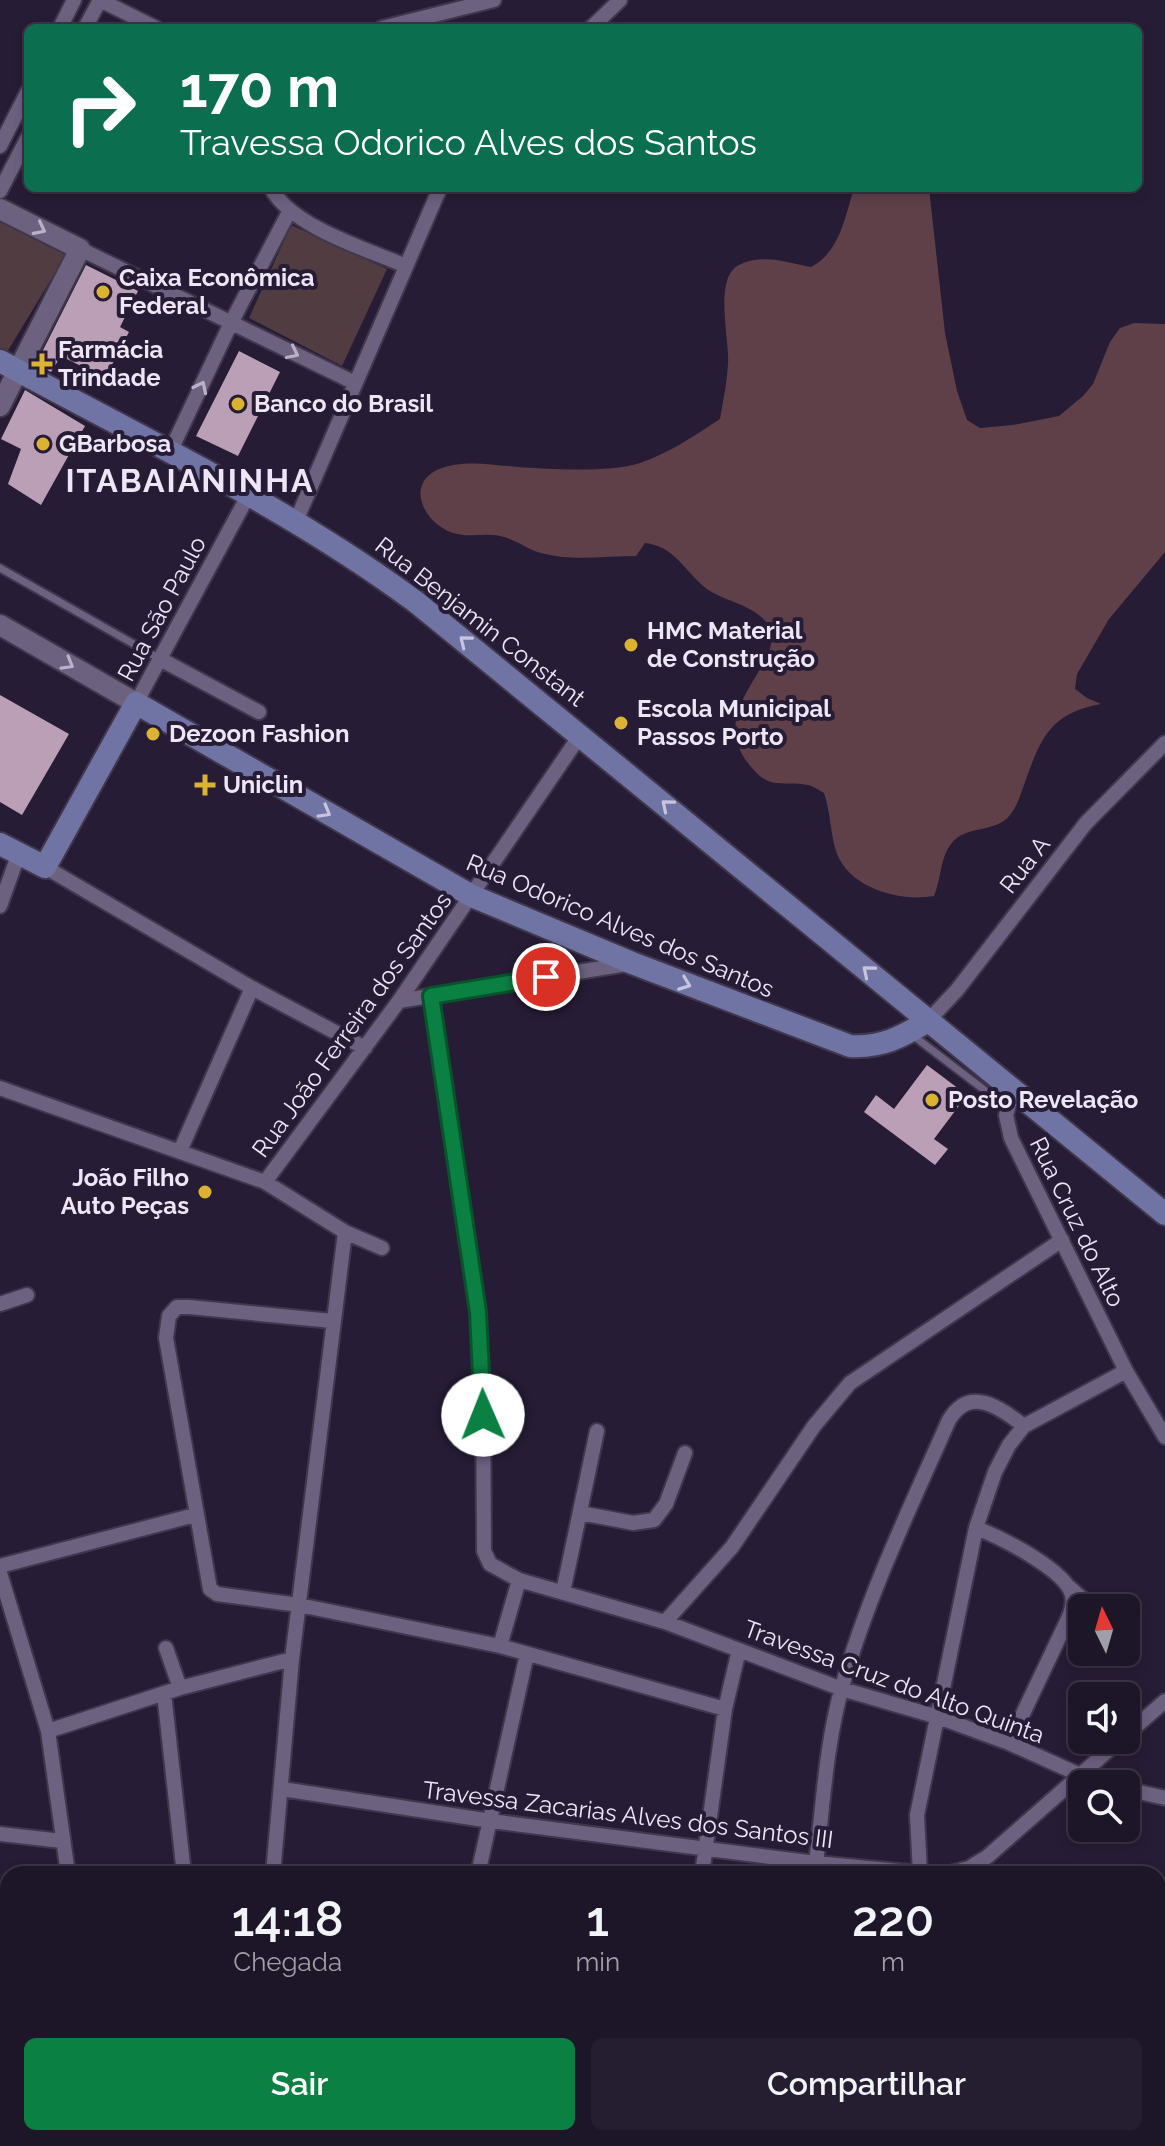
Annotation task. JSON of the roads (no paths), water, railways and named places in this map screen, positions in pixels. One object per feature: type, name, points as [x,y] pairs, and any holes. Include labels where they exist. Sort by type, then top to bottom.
[{"type":"main road","points":[[0,209],[80,249],[8,366],[0,406]]},
{"type":"main road","name":"Rua Benjamin Constant","points":[[8,366],[249,494],[366,565],[581,734],[918,1027],[1165,1214]]},
{"type":"main road","points":[[0,625],[136,703],[45,867],[9,848]]},
{"type":"main road","name":"Rua Odorico Alves dos Santos","points":[[136,703],[472,896],[632,963],[841,1044],[867,1047],[882,1044],[918,1027]]},
{"type":"street","points":[[62,24],[74,0]]},
{"type":"street","points":[[87,24],[100,0],[148,24]]},
{"type":"street","points":[[398,24],[494,0]]},
{"type":"street","points":[[595,24],[620,0]]},
{"type":"street","points":[[0,146],[24,99]]},
{"type":"street","points":[[0,191],[24,145]]},
{"type":"street","points":[[274,192],[289,212],[406,266]]},
{"type":"street","points":[[296,521],[438,192]]},
{"type":"street","points":[[170,452],[231,323],[289,212]]},
{"type":"street","points":[[80,249],[355,383]]},
{"type":"street","name":"Rua São Paulo","points":[[136,703],[249,494]]},
{"type":"street","points":[[160,659],[259,712]]},
{"type":"street","name":"Rua João Ferreira dos Santos","points":[[265,1182],[399,1001],[581,734]]},
{"type":"street","name":"Rua A","points":[[918,1027],[957,990],[1086,823],[1165,743]]},
{"type":"street","points":[[0,906],[9,848]]},
{"type":"street","points":[[45,867],[252,988],[365,1048]]},
{"type":"street","points":[[399,1001],[632,963]]},
{"type":"street","points":[[180,1151],[252,988]]},
{"type":"street","name":"Travessa Cruz do Alto Quinta","points":[[431,996],[478,1312],[483,1388],[484,1551],[490,1564],[519,1580],[665,1622],[842,1689],[938,1717],[1009,1743],[1069,1770]]},
{"type":"street","points":[[0,1088],[265,1182],[345,1232],[382,1248]]},
{"type":"street","name":"Rua Cruz do Alto","points":[[1010,1099],[1007,1126],[1011,1138],[1126,1371],[1165,1437]]},
{"type":"street","points":[[274,1866],[292,1659],[345,1232]]},
{"type":"street","points":[[665,1622],[732,1547],[814,1426],[850,1383],[1062,1240]]},
{"type":"street","points":[[0,1304],[27,1295]]},
{"type":"street","points":[[332,1321],[189,1307],[177,1307],[169,1316],[166,1338],[207,1584],[213,1592],[299,1605],[500,1646],[725,1709]]},
{"type":"street","points":[[920,1866],[917,1815],[976,1528],[995,1472],[1009,1445],[1024,1426],[1126,1371]]},
{"type":"street","points":[[816,1863],[830,1748],[842,1689],[892,1549],[954,1412],[967,1403],[985,1403],[1004,1411],[1024,1426]]},
{"type":"street","points":[[563,1592],[597,1431]]},
{"type":"street","points":[[580,1513],[633,1523],[654,1520],[666,1504],[685,1453]]},
{"type":"street","points":[[0,1566],[195,1515]]},
{"type":"street","points":[[976,1528],[1025,1551],[1076,1594]]},
{"type":"street","points":[[0,1573],[48,1731],[67,1866]]},
{"type":"street","points":[[500,1646],[519,1580]]},
{"type":"street","points":[[1009,1743],[1071,1610],[1072,1594],[1068,1587]]},
{"type":"street","points":[[166,1648],[180,1688]]},
{"type":"street","points":[[703,1866],[725,1709],[739,1650]]},
{"type":"street","points":[[480,1866],[527,1654]]},
{"type":"street","points":[[48,1731],[180,1688],[292,1659]]},
{"type":"street","points":[[164,1693],[183,1866]]},
{"type":"street","points":[[1140,1723],[1165,1701]]},
{"type":"street","points":[[1086,1770],[1104,1754]]},
{"type":"street","name":"Travessa Zacarias Alves dos Santos III","points":[[972,1866],[987,1857],[1068,1786]]},
{"type":"street","name":"Travessa Zacarias Alves dos Santos III","points":[[282,1789],[491,1821],[837,1866]]},
{"type":"street","points":[[1140,1792],[1165,1798]]},
{"type":"street","points":[[0,1834],[62,1841]]},
{"type":"lane","points":[[0,568],[160,659]]},
{"type":"place","name":"Caixa Econômica Federal","points":[[103,292]]},
{"type":"place","name":"Farmácia Trindade","points":[[42,364]]},
{"type":"place","name":"Banco do Brasil","points":[[238,404]]},
{"type":"place","name":"GBarbosa","points":[[43,444]]},
{"type":"place","name":"HMC Material de Construção","points":[[631,645]]},
{"type":"place","name":"Escola Municipal Passos Porto","points":[[621,723]]},
{"type":"place","name":"Dezoon Fashion","points":[[153,734]]},
{"type":"place","name":"Uniclin","points":[[205,785]]},
{"type":"place","name":"Posto Revelação","points":[[932,1100]]},
{"type":"place","name":"João Filho Auto Peças","points":[[205,1192]]},
{"type":"district","name":"ITABAIANINHA","points":[[190,481]]}]
